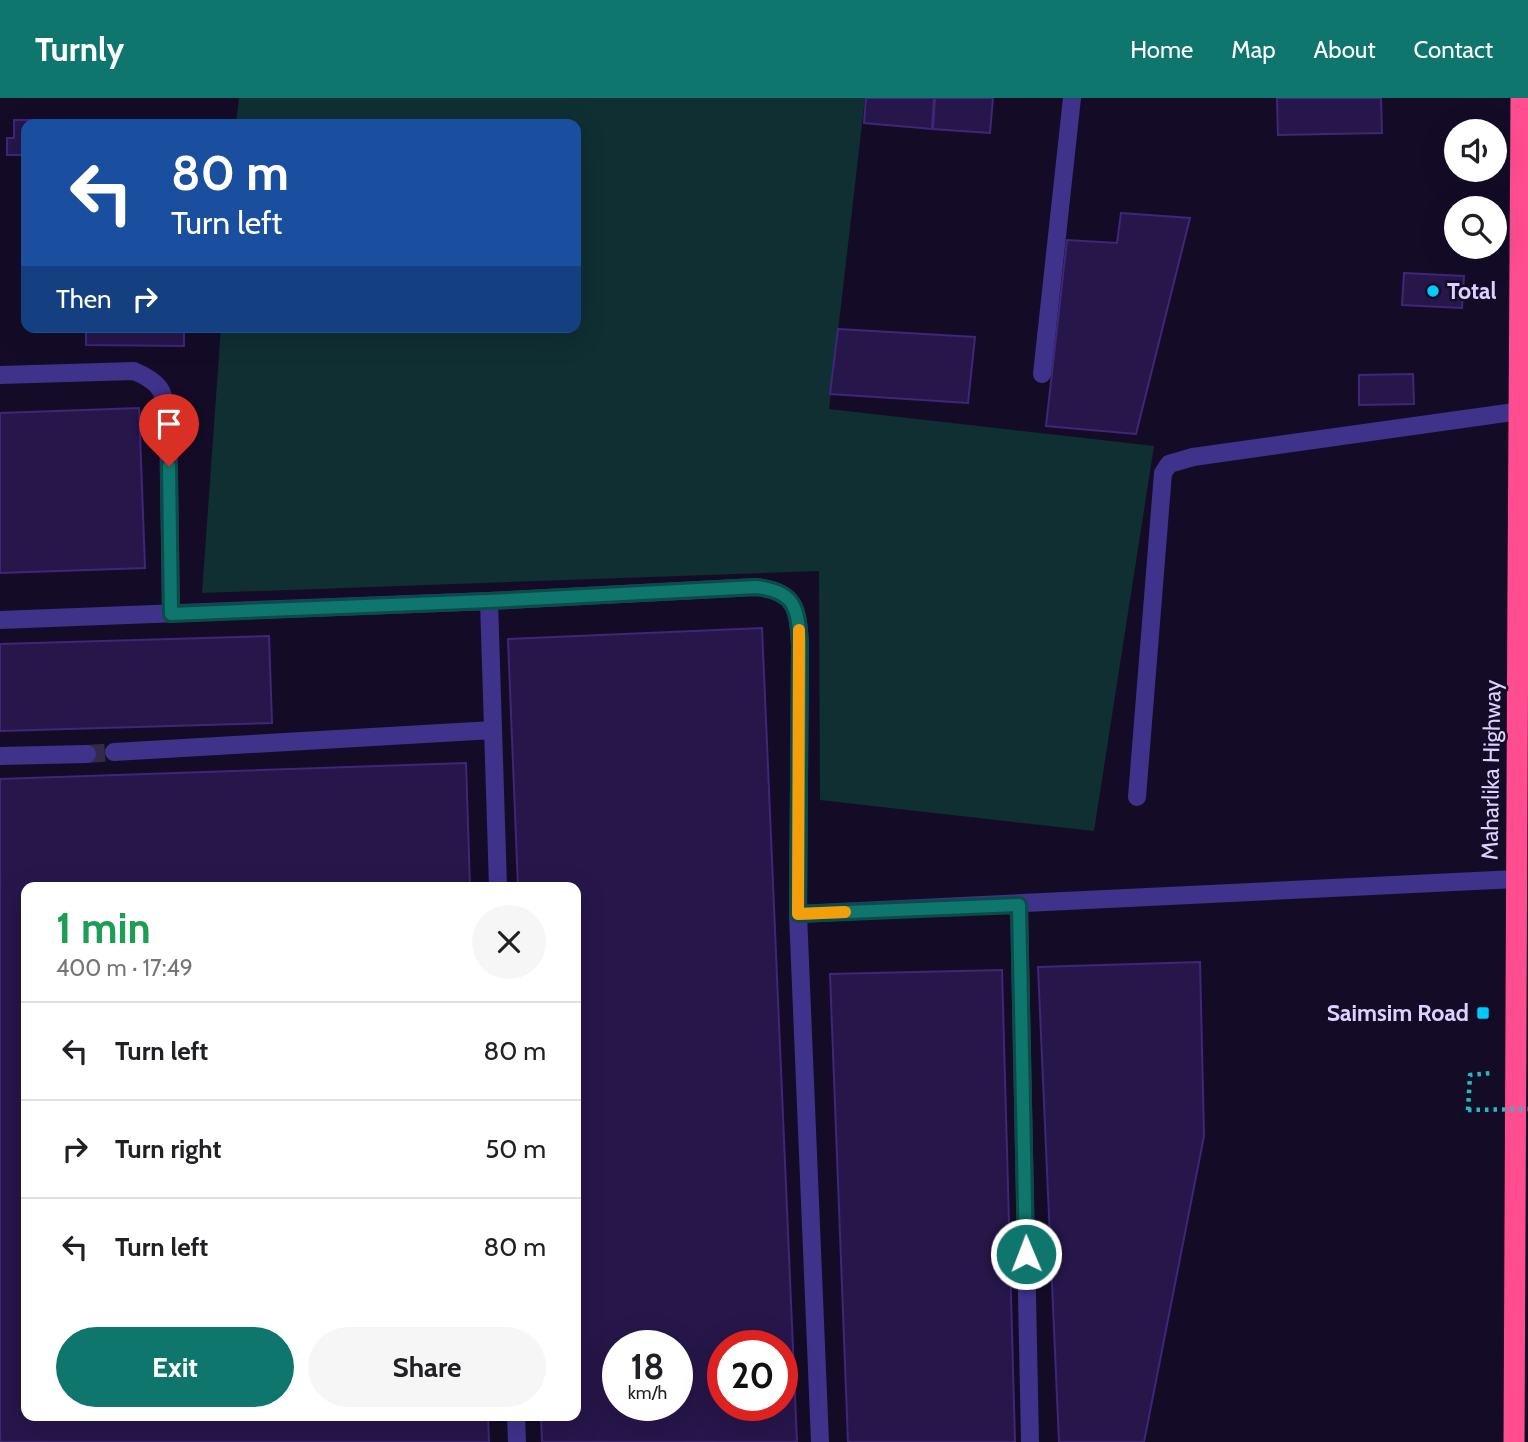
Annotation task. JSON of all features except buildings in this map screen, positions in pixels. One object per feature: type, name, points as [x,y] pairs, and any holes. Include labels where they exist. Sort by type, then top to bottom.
[{"type":"highway","name":"Maharlika Highway","points":[[1514,1442],[1521,1349],[1514,1071],[1516,878],[1523,760],[1524,310],[1521,98]]},
{"type":"street","points":[[1042,374],[1072,98]]},
{"type":"street","points":[[0,374],[134,371],[152,378],[164,394],[168,417],[171,614]]},
{"type":"street","points":[[1137,797],[1163,473],[1169,464],[1193,457],[1523,410]]},
{"type":"street","points":[[0,620],[489,601],[756,587],[771,589],[790,598],[799,617],[800,645],[798,914],[820,1442]]},
{"type":"street","points":[[489,601],[498,882]]},
{"type":"street","points":[[114,752],[493,730]]},
{"type":"street","points":[[0,756],[87,754]]},
{"type":"street","points":[[798,914],[1516,878]]},
{"type":"street","points":[[1019,905],[1030,1442]]},
{"type":"street","points":[[516,1421],[517,1442]]},
{"type":"path","points":[[1514,1071],[1470,1075],[1468,1110],[1528,1109]]},
{"type":"green space","points":[[239,98],[865,98],[829,409],[1154,446],[1094,831],[820,800],[819,571],[202,593],[221,333],[581,333],[581,119],[237,119]]},
{"type":"tunnel","points":[[87,754],[114,752]]},
{"type":"slow traffic","points":[[799,630],[798,914],[845,912]]},
{"type":"place","name":"Total","points":[[1433,291]]},
{"type":"place","name":"Saimsim Road","points":[[1483,1013]]},
{"type":"route","points":[[169,466],[171,614],[756,587],[771,589],[790,598],[799,617],[800,645],[798,914],[1019,905],[1026,1254]]}]
